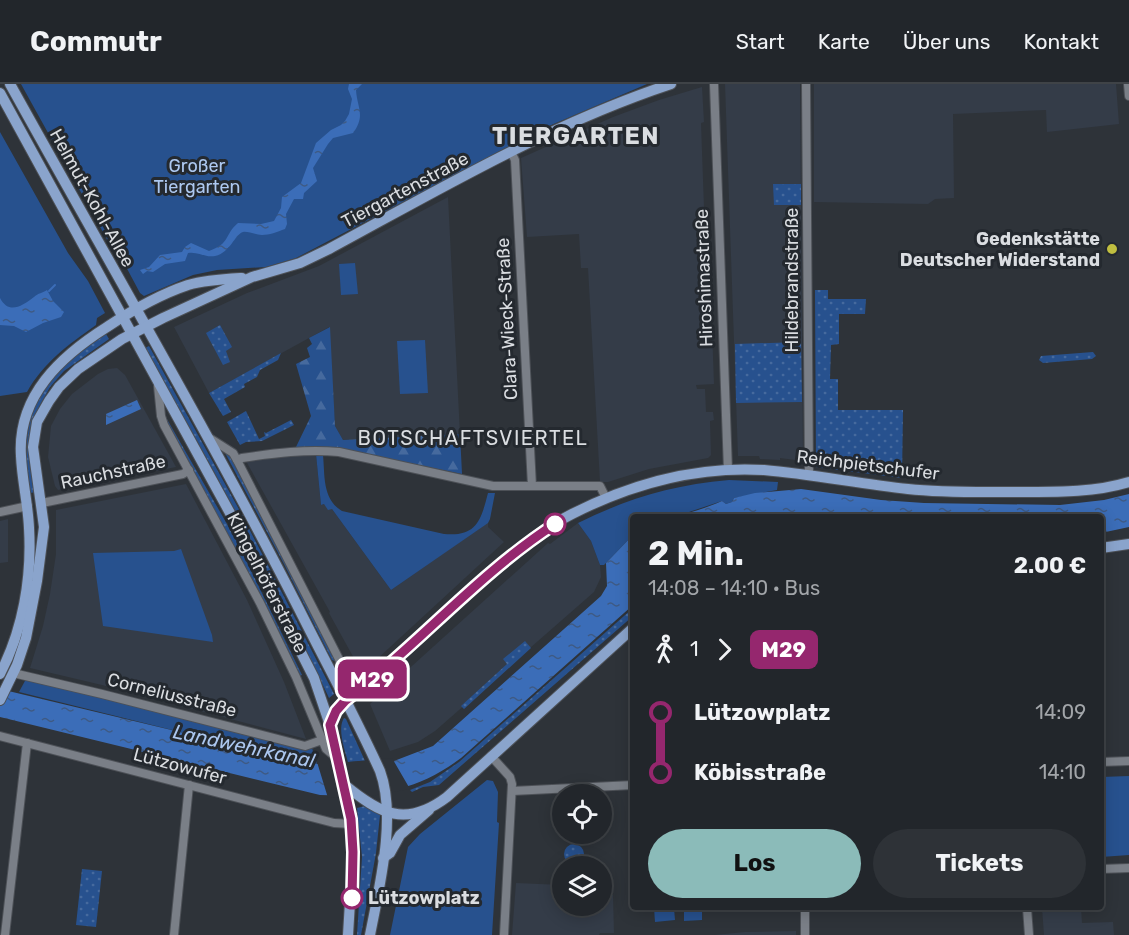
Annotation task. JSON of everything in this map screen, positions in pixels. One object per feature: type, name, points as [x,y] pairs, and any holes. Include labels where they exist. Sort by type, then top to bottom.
[{"type":"main road","name":"Helmut-Kohl-Allee","points":[[10,84],[107,260],[147,326]]},
{"type":"main road","name":"Tiergartenstraße","points":[[4,672],[26,638],[37,581],[44,526],[42,503],[33,460],[36,429],[41,414],[59,387],[78,369],[147,326],[252,278],[284,268],[328,249],[573,121],[671,84]]},
{"type":"main road","name":"Helmut-Kohl-Allee","points":[[0,93],[123,317]]},
{"type":"main road","name":"Tiergartenstraße","points":[[4,672],[16,636],[27,588],[30,550],[21,443],[26,418],[34,397],[53,368],[72,351],[137,309],[189,285],[252,278]]},
{"type":"main road","name":"Klingelhöferstraße","points":[[123,317],[264,575],[314,678],[339,761]]},
{"type":"main road","name":"Klingelhöferstraße","points":[[147,326],[262,538],[375,760],[382,779],[386,812]]},
{"type":"main road","name":"Reichpietschufer","points":[[345,701],[518,550],[555,524],[606,498],[637,486],[670,478],[728,470],[764,470],[910,489],[980,492],[1061,492],[1090,490],[1129,482]]},
{"type":"main road","points":[[28,506],[42,503]]},
{"type":"main road","points":[[1104,548],[1129,544]]},
{"type":"main road","points":[[383,858],[390,853],[402,833],[447,797],[630,631]]},
{"type":"main road","points":[[3,695],[4,672]]},
{"type":"main road","points":[[330,725],[336,711],[345,701]]},
{"type":"main road","points":[[339,761],[352,824],[353,852],[348,935]]},
{"type":"main road","points":[[345,785],[361,799],[386,812],[404,814],[436,805]]},
{"type":"main road","points":[[370,935],[383,858],[386,812]]},
{"type":"street","name":"Hiroshimastraße","points":[[714,84],[728,470]]},
{"type":"street","name":"Hildebrandstraße","points":[[806,84],[809,476]]},
{"type":"street","points":[[1128,84],[1129,96]]},
{"type":"street","name":"Clara-Wieck-Straße","points":[[511,152],[515,160],[532,486]]},
{"type":"street","name":"Klingelhöferstraße","points":[[158,384],[164,425],[276,634],[326,749],[339,761]]},
{"type":"street","name":"Klingelhöferstraße","points":[[207,436],[233,453],[237,460],[340,661],[337,684]]},
{"type":"street","points":[[237,460],[279,452],[320,450],[345,453],[493,486],[600,486],[606,498]]},
{"type":"street","name":"Rauchstraße","points":[[42,503],[183,474],[189,470]]},
{"type":"street","points":[[0,512],[28,506]]},
{"type":"street","name":"Corneliusstraße","points":[[4,672],[102,694],[305,746],[322,740]]},
{"type":"street","name":"Lützowufer","points":[[0,736],[339,825],[352,824]]},
{"type":"street","points":[[5,935],[27,743]]},
{"type":"street","points":[[491,756],[511,779],[512,790],[504,935]]},
{"type":"street","points":[[1104,762],[1129,760]]},
{"type":"street","points":[[174,935],[189,785]]},
{"type":"street","points":[[512,790],[630,785]]},
{"type":"street","points":[[1104,869],[1129,868]]},
{"type":"street","points":[[805,910],[805,935]]},
{"type":"street","points":[[1027,910],[1029,935]]},
{"type":"shaded area","points":[[725,84],[800,84],[803,461],[738,456]]},
{"type":"shaded area","points":[[814,84],[1116,84],[1119,124],[1047,132],[1046,110],[953,114],[954,198],[935,199],[928,204],[814,202]]},
{"type":"shaded area","points":[[702,87],[704,208],[706,208],[708,235],[704,235],[705,256],[703,257],[706,329],[712,329],[714,384],[696,385],[697,389],[705,389],[706,412],[713,412],[714,420],[710,421],[711,455],[708,458],[649,469],[608,482],[600,482],[588,268],[581,268],[579,234],[527,237],[521,158],[613,117]]},
{"type":"shaded area","points":[[448,197],[460,434],[343,440],[335,426],[329,327],[209,393],[174,327],[247,293],[319,266]]},
{"type":"shaded area","points":[[117,368],[125,375],[176,467],[58,490],[48,457],[51,426],[60,409],[72,394],[98,374]]},
{"type":"shaded area","points":[[316,454],[321,505],[324,504],[332,509],[391,590],[488,522],[488,527],[504,542],[363,672],[246,461]]},
{"type":"shaded area","points":[[186,484],[247,600],[284,682],[306,739],[30,668],[50,594],[56,554],[56,510]]},
{"type":"shaded area","points":[[8,519],[8,562],[0,563],[0,521]]},
{"type":"shaded area","points":[[578,523],[591,541],[600,565],[601,577],[594,592],[435,731],[418,742],[390,751],[370,704],[548,543],[550,544]]},
{"type":"shaded area","points":[[516,883],[552,885],[552,916],[612,916],[613,895],[614,933],[512,935]]},
{"type":"shaded area","points":[[1042,910],[1081,910],[1082,923],[1113,922],[1114,935],[1044,935]]},
{"type":"shaded area","points":[[796,931],[796,935],[714,935],[745,932]]},
{"type":"green space","name":"Großer Tiergarten","points":[[21,84],[647,84],[542,129],[296,258],[266,267],[217,270],[193,275],[144,296],[109,243]]},
{"type":"green space","points":[[0,132],[68,253],[88,281],[105,313],[97,318],[96,325],[49,363],[27,392],[0,396]]},
{"type":"green space","points":[[773,184],[801,184],[801,205],[774,205]]},
{"type":"green space","points":[[355,263],[358,294],[341,295],[339,264]]},
{"type":"green space","points":[[815,290],[828,290],[828,299],[866,299],[865,314],[839,314],[839,344],[831,345],[830,379],[838,379],[838,410],[903,410],[902,478],[816,467]]},
{"type":"green space","points":[[220,325],[232,347],[226,351],[230,362],[223,365],[206,333]]},
{"type":"green space","points":[[330,327],[335,426],[343,440],[460,434],[462,474],[335,448],[296,447],[311,416],[296,364],[310,357],[307,348],[312,344],[309,338]]},
{"type":"green space","points":[[106,334],[109,339],[64,371],[50,387],[40,405],[33,422],[36,492],[30,493],[27,440],[31,418],[38,400],[49,383],[64,367]]},
{"type":"green space","points":[[425,340],[428,393],[400,394],[397,341]]},
{"type":"green space","points":[[801,342],[802,402],[736,403],[735,344]]},
{"type":"green space","points":[[149,346],[241,513],[334,694],[329,698],[264,565],[145,348]]},
{"type":"green space","points":[[1093,352],[1096,356],[1092,359],[1043,363],[1039,360],[1041,356]]},
{"type":"green space","points":[[281,353],[278,360],[260,370],[257,377],[244,384],[245,387],[224,399],[231,412],[223,416],[209,393]]},
{"type":"green space","points":[[246,411],[259,439],[265,436],[264,432],[291,420],[294,425],[262,441],[246,442],[240,445],[227,422]]},
{"type":"green space","points":[[164,414],[235,538],[302,675],[299,676],[244,564]]},
{"type":"green space","points":[[223,449],[229,454],[335,661],[332,660]]},
{"type":"green space","points":[[316,454],[323,455],[328,493],[331,500],[342,511],[444,534],[464,533],[476,525],[480,519],[488,493],[495,493],[490,519],[488,523],[391,590],[332,509],[328,510],[324,504],[321,505]]},
{"type":"green space","points":[[729,480],[778,482],[777,490],[734,498],[732,502],[726,504],[722,501],[683,514],[630,514],[630,538],[604,565],[600,565],[591,541],[578,523],[615,506],[651,494]]},
{"type":"green space","points":[[181,549],[213,642],[103,626],[93,553]]},
{"type":"green space","points":[[630,611],[630,619],[439,785],[423,787],[412,792],[410,790],[430,782],[459,762]]},
{"type":"green space","points":[[525,641],[531,648],[464,709],[461,706],[507,664],[503,659]]},
{"type":"green space","points":[[26,679],[312,748],[317,764],[19,692]]},
{"type":"green space","points":[[344,718],[365,761],[348,762],[341,734]]},
{"type":"green space","points":[[1129,776],[1129,855],[1104,857],[1104,777]]},
{"type":"green space","name":"Lützowplatz","points":[[487,780],[493,781],[498,792],[497,822],[499,823],[492,935],[390,935],[408,847],[420,834]]},
{"type":"green space","points":[[365,806],[380,815],[376,853],[361,935],[357,935],[362,857],[357,808]]},
{"type":"green space","points":[[570,845],[578,845],[583,850],[584,856],[564,856],[565,850]]},
{"type":"green space","points":[[82,869],[102,871],[96,927],[76,925]]},
{"type":"green space","points":[[654,910],[674,910],[675,920],[655,922]]},
{"type":"green space","points":[[684,910],[702,910],[702,920],[684,921]]},
{"type":"water","points":[[349,84],[362,84],[356,90],[360,112],[357,127],[353,133],[333,138],[328,144],[313,168],[317,181],[304,193],[303,199],[294,199],[286,214],[285,229],[265,235],[243,232],[220,254],[211,256],[188,253],[185,261],[165,264],[153,272],[147,271],[143,274],[140,270],[149,267],[160,255],[182,252],[191,243],[209,251],[216,248],[224,242],[238,223],[261,224],[274,221],[281,208],[282,197],[301,183],[316,143],[341,125],[349,114],[352,99],[348,89]]},
{"type":"water","points":[[47,290],[53,301],[64,312],[61,317],[26,332],[14,326],[0,325],[0,298],[12,308]]},
{"type":"water","points":[[137,400],[141,409],[106,425],[106,414]]},
{"type":"water","points":[[801,489],[881,500],[924,503],[1060,505],[1104,500],[1129,494],[1129,527],[1104,532],[1104,514],[686,514],[722,501],[726,504],[732,502],[734,498],[755,493]]},
{"type":"water","points":[[630,538],[630,608],[461,758],[428,778],[394,790],[359,795],[320,795],[0,717],[0,689],[317,764],[394,761],[433,746],[601,596],[607,586],[606,563]]},
{"type":"pier","points":[[392,758],[410,789],[366,797],[328,798],[317,762]]},
{"type":"waterway","points":[[49,291],[55,285]]},
{"type":"bus line","name":"M29","points":[[352,898],[351,819],[330,725],[332,717],[345,701],[477,584],[509,557],[555,524]]},
{"type":"place","name":"Gedenkstätte Deutscher Widerstand","points":[[1112,249]]},
{"type":"place","name":"Lützowplatz","points":[[352,898]]},
{"type":"district","name":"TIERGARTEN","points":[[576,136]]},
{"type":"district","name":"BOTSCHAFTSVIERTEL","points":[[473,438]]},
{"type":"water label","name":"Landwehrkanal","points":[[244,746]]}]
